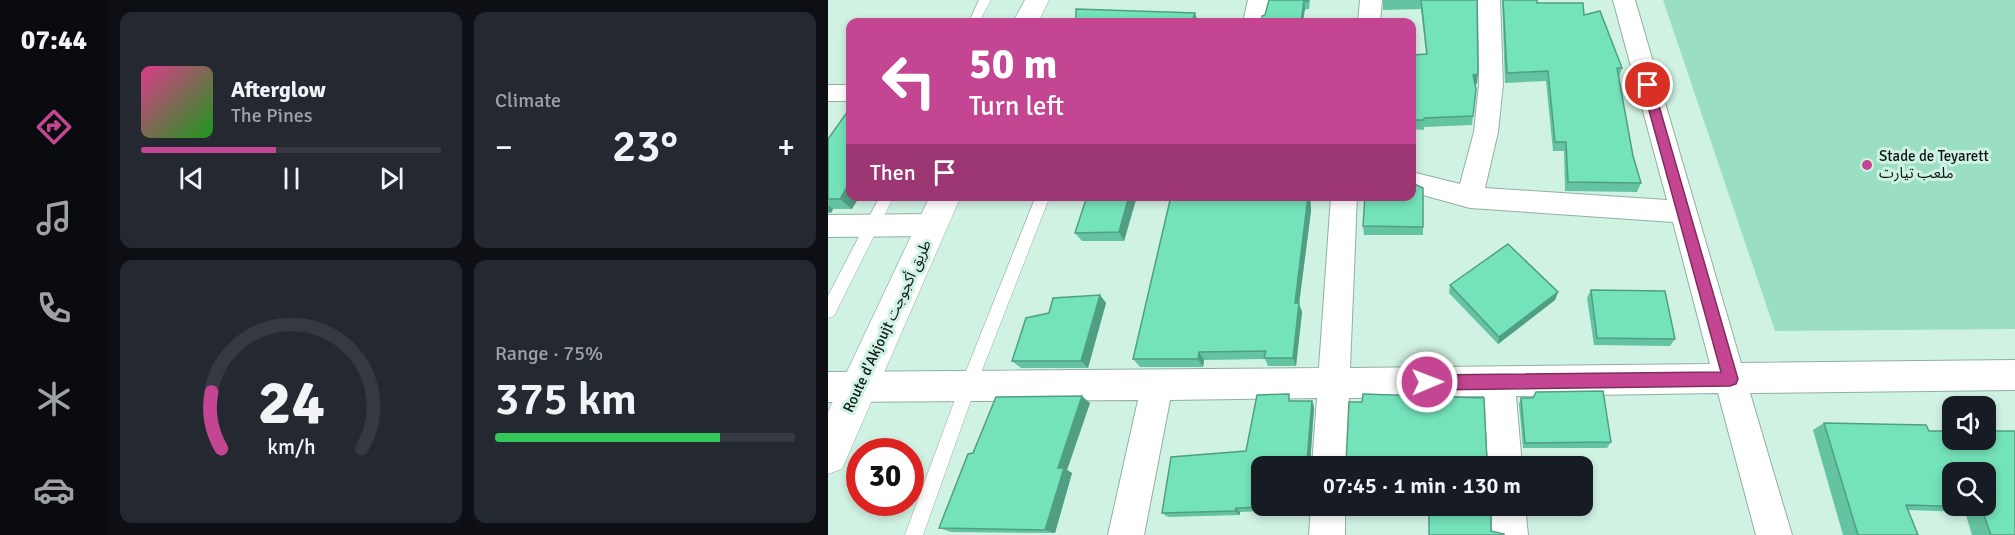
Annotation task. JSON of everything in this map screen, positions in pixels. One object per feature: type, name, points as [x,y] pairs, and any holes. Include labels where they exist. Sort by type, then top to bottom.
[{"type":"highway","points":[[1028,18],[1037,0]]},
{"type":"highway","name":"Route d'Akjoujt طريق أكجوجت","points":[[828,455],[844,387],[939,211]]},
{"type":"street","points":[[1255,18],[1259,0]]},
{"type":"street","points":[[1369,18],[1371,0]]},
{"type":"street","points":[[1470,197],[1486,132],[1491,84],[1489,0]]},
{"type":"street","points":[[1624,0],[1774,535]]},
{"type":"street","points":[[828,93],[846,93]]},
{"type":"street","points":[[1416,183],[1470,197],[1683,212]]},
{"type":"street","points":[[1329,456],[1344,201]]},
{"type":"street","points":[[828,226],[873,226],[939,211]]},
{"type":"street","points":[[844,387],[1157,386],[2015,375]]},
{"type":"street","points":[[1499,382],[1504,456]]},
{"type":"street","points":[[1126,535],[1157,386]]},
{"type":"street","points":[[1327,535],[1328,516]]},
{"type":"street","points":[[1509,516],[1510,535]]},
{"type":"lane","points":[[976,18],[985,0]]},
{"type":"lane","points":[[828,311],[885,201]]},
{"type":"lane","points":[[914,535],[968,386],[1041,201]]},
{"type":"green space","name":"Stade de Teyarett ملعب تيارت","points":[[1663,0],[2015,0],[2015,329],[1775,331]]},
{"type":"building","points":[[1269,0],[1308,0],[1304,1],[1302,18],[1262,18],[1265,15]]},
{"type":"building","points":[[1421,0],[1477,0],[1478,74],[1473,75],[1476,89],[1473,116],[1416,120],[1416,55],[1427,54]]},
{"type":"building","points":[[1503,0],[1583,3],[1584,15],[1600,11],[1622,68],[1617,68],[1633,156],[1641,183],[1568,182],[1566,142],[1555,142],[1548,71],[1507,73]]},
{"type":"building","points":[[1076,9],[1195,13],[1193,18],[1076,18]]},
{"type":"building","points":[[846,114],[846,188],[840,199],[828,199],[828,139]]},
{"type":"building","points":[[1416,185],[1423,188],[1423,227],[1363,226],[1365,201],[1416,201]]},
{"type":"building","points":[[1085,201],[1128,201],[1119,232],[1075,233]]},
{"type":"building","points":[[1170,201],[1307,201],[1295,303],[1299,303],[1293,358],[1264,358],[1266,351],[1199,352],[1198,359],[1133,359]]},
{"type":"building","points":[[1508,244],[1558,292],[1499,337],[1450,285]]},
{"type":"building","points":[[1591,290],[1665,291],[1675,339],[1597,338]]},
{"type":"building","points":[[1100,295],[1081,361],[1012,361],[1026,318],[1049,313],[1053,298]]},
{"type":"building","points":[[1603,391],[1611,442],[1525,443],[1521,398],[1533,398],[1536,392]]},
{"type":"building","points":[[1289,394],[1289,401],[1312,401],[1307,456],[1251,456],[1251,507],[1236,508],[1235,511],[1162,513],[1171,457],[1246,451],[1257,395]]},
{"type":"building","points":[[1363,394],[1484,398],[1487,456],[1346,456],[1349,402],[1362,402]]},
{"type":"building","points":[[1082,396],[1058,468],[1064,468],[1045,530],[939,528],[968,454],[973,453],[996,397]]},
{"type":"building","points":[[1824,423],[1926,425],[1929,431],[1942,431],[1942,450],[1996,450],[1996,431],[2015,431],[2015,535],[1991,535],[1984,516],[1996,516],[1996,462],[1942,462],[1942,506],[1906,505],[1918,535],[1858,535]]},
{"type":"building","points":[[1429,516],[1491,516],[1491,531],[1504,534],[1504,535],[1429,535]]},
{"type":"place","name":"Stade de Teyarett ملعب تيارت","points":[[1867,165]]},
{"type":"route","points":[[1427,382],[1730,379],[1648,85]]}]
